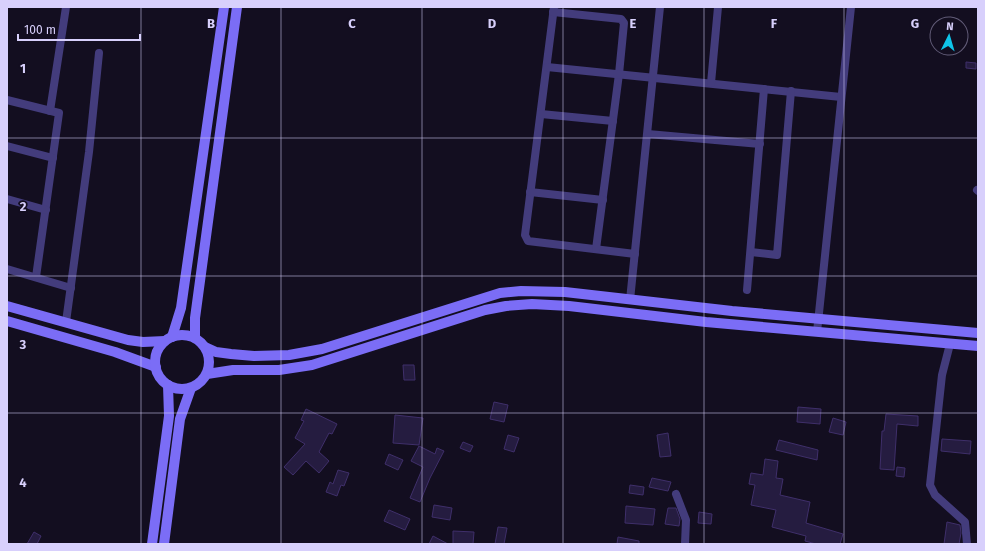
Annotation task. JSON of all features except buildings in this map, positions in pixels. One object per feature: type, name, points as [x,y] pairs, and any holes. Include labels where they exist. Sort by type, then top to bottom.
[{"type":"street","points":[[50,111],[66,7]]},
{"type":"street","points":[[205,347],[209,356],[209,365],[207,374],[198,385],[191,388],[175,388],[161,380],[156,367],[156,356],[159,348],[168,339],[181,308],[224,7]]},
{"type":"street","points":[[195,338],[195,318],[236,7]]},
{"type":"street","points":[[630,300],[660,7]]},
{"type":"street","points":[[711,83],[718,7]]},
{"type":"street","points":[[817,332],[851,7]]},
{"type":"street","points":[[596,249],[619,74],[624,23],[620,19],[553,10],[525,235],[528,241],[635,254]]},
{"type":"street","points":[[66,322],[89,152],[99,53]]},
{"type":"street","points":[[547,66],[841,97]]},
{"type":"street","points":[[747,290],[764,89]]},
{"type":"street","points":[[750,252],[777,255],[791,91]]},
{"type":"street","points":[[7,100],[59,113],[36,277]]},
{"type":"street","points":[[541,114],[613,121]]},
{"type":"street","points":[[648,134],[760,144]]},
{"type":"street","points":[[7,146],[53,158]]},
{"type":"street","points":[[530,192],[603,200]]},
{"type":"street","points":[[7,199],[46,210]]},
{"type":"street","points":[[7,269],[71,288]]},
{"type":"street","points":[[7,306],[128,340],[143,342],[168,339],[181,335],[190,336],[195,338],[205,347],[216,352],[254,356],[289,355],[322,349],[500,293],[521,291],[564,292],[732,311],[978,333]]},
{"type":"street","points":[[207,374],[233,370],[279,370],[312,364],[485,310],[506,306],[532,304],[569,306],[706,322],[978,346]]},
{"type":"street","points":[[7,321],[116,352],[156,367]]},
{"type":"street","points":[[950,344],[942,375],[930,485],[935,495],[965,522],[967,544]]},
{"type":"street","points":[[152,544],[169,416],[168,385]]},
{"type":"street","points":[[164,544],[180,419],[191,388]]},
{"type":"street","points":[[676,494],[686,520],[685,544]]}]
